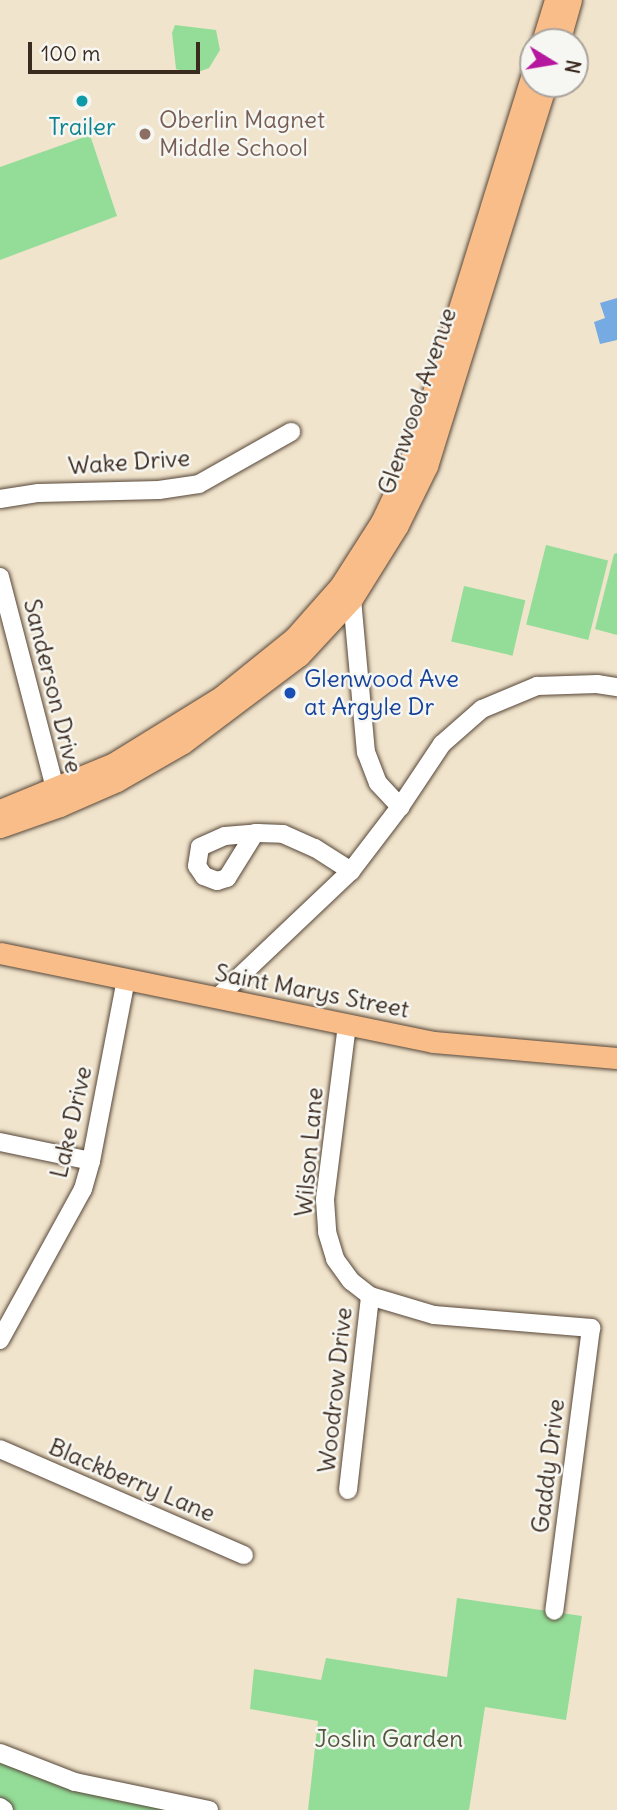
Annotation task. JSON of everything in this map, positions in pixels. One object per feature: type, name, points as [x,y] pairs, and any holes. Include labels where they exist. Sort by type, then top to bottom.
[{"type":"main road","points":[[546,28],[555,0]]},
{"type":"main road","points":[[562,28],[571,0]]},
{"type":"main road","name":"Glenwood Avenue","points":[[346,592],[415,450],[525,98]]},
{"type":"main road","name":"Glenwood Avenue","points":[[0,810],[117,781],[172,749],[243,701],[299,656],[398,525],[426,466],[542,98]]},
{"type":"main road","name":"Glenwood Avenue","points":[[0,827],[57,798]]},
{"type":"main road","name":"Saint Marys Street","points":[[0,953],[433,1042],[617,1058]]},
{"type":"street","name":"Wake Drive","points":[[0,499],[39,493],[159,489],[199,484],[291,432]]},
{"type":"street","name":"Sanderson Drive","points":[[0,577],[57,798]]},
{"type":"street","points":[[346,592],[366,752],[377,783],[400,807]]},
{"type":"street","points":[[217,999],[351,871],[400,807],[442,744],[482,709],[537,686],[597,684],[617,687]]},
{"type":"street","points":[[255,833],[283,834],[315,848],[351,871]]},
{"type":"street","name":"Lake Drive","points":[[0,1340],[83,1189],[91,1161],[126,980]]},
{"type":"street","name":"Wilson Lane","points":[[347,1025],[324,1200],[327,1232],[335,1259],[351,1281],[370,1296],[434,1315],[591,1328]]},
{"type":"street","points":[[0,1142],[91,1161]]},
{"type":"street","name":"Woodrow Drive","points":[[348,1490],[370,1296]]},
{"type":"street","name":"Gaddy Drive","points":[[554,1611],[591,1328]]},
{"type":"street","name":"Blackberry Lane","points":[[0,1449],[244,1555]]},
{"type":"street","points":[[0,1753],[75,1782],[209,1810]]},
{"type":"green space","points":[[175,25],[216,30],[220,50],[209,68],[193,74],[176,69],[172,33]]},
{"type":"green space","points":[[90,135],[117,216],[0,260],[0,167]]},
{"type":"green space","points":[[546,545],[608,560],[588,640],[526,625]]},
{"type":"green space","points":[[617,553],[617,635],[595,629],[614,554]]},
{"type":"green space","points":[[464,586],[525,600],[513,656],[451,642]]},
{"type":"green space","name":"Joslin Garden","points":[[457,1598],[582,1616],[566,1720],[485,1707],[469,1810],[308,1810],[318,1721],[250,1709],[254,1669],[321,1680],[326,1658],[447,1677]]},
{"type":"green space","points":[[0,1759],[198,1810],[11,1810],[0,1801]]},
{"type":"water","points":[[617,298],[617,340],[600,344],[594,322],[605,318],[600,303]]},
{"type":"place","name":"Trailer","points":[[82,101]]},
{"type":"place","name":"Oberlin Magnet Middle School","points":[[145,134]]},
{"type":"place","name":"Glenwood Ave at Argyle Dr","points":[[290,693]]}]
